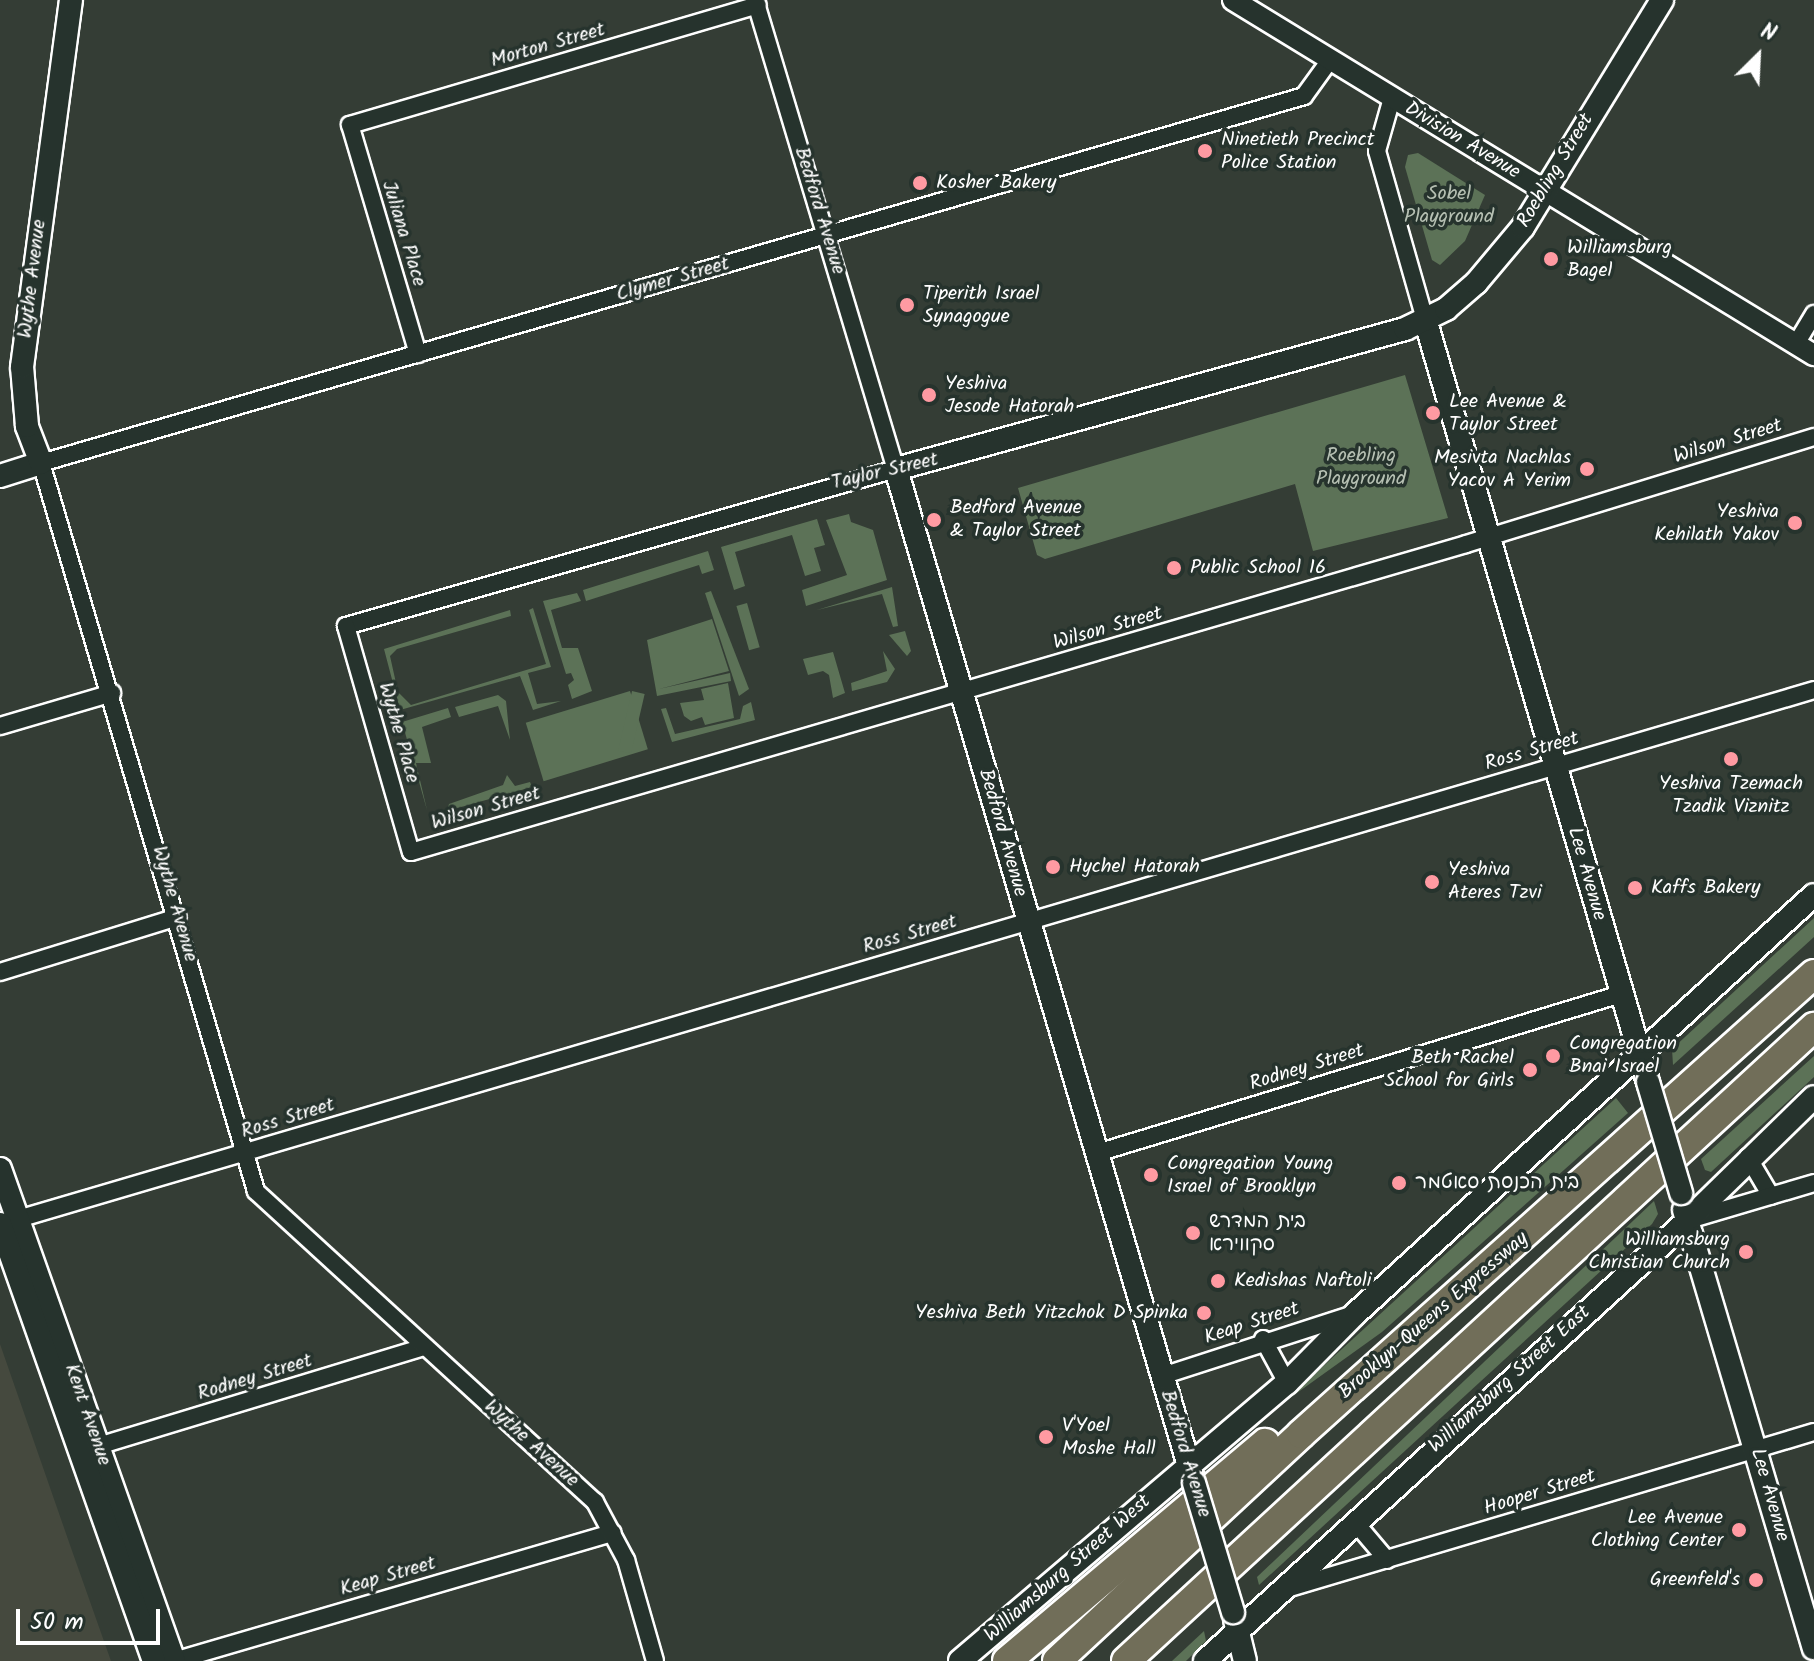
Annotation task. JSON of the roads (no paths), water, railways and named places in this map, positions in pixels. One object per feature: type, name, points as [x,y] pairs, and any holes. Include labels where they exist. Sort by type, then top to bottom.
[{"type":"highway","name":"Brooklyn-Queens Expressway","points":[[1057,1661],[1301,1434],[1814,974]]},
{"type":"highway","points":[[1126,1661],[1814,1027]]},
{"type":"highway","points":[[1007,1661],[1268,1440],[1301,1434]]},
{"type":"highway","points":[[1141,1661],[1197,1598]]},
{"type":"main road","name":"Wythe Avenue","points":[[41,463],[27,426],[22,367],[71,0]]},
{"type":"main road","name":"Roebling Street","points":[[1425,319],[1446,309],[1503,254],[1662,0]]},
{"type":"main road","name":"Taylor Street","points":[[896,469],[1425,319]]},
{"type":"main road","name":"Lee Avenue","points":[[1425,319],[1814,1648]]},
{"type":"main road","name":"Clymer Street","points":[[0,476],[41,463]]},
{"type":"main road","name":"Bedford Avenue","points":[[896,469],[1245,1661]]},
{"type":"main road","name":"Williamsburg Street West","points":[[960,1661],[1192,1474],[1355,1314],[1814,895]]},
{"type":"main road","name":"Williamsburg Street East","points":[[1205,1661],[1235,1620],[1277,1591],[1687,1221],[1748,1157],[1814,1097]]},
{"type":"main road","name":"Kent Avenue","points":[[0,1169],[9,1222],[154,1661]]},
{"type":"main road","name":"Kent Avenue","points":[[9,1222],[98,1446],[174,1661]]},
{"type":"street","name":"Division Avenue","points":[[1233,0],[1814,355]]},
{"type":"street","name":"Morton Street","points":[[350,125],[757,2]]},
{"type":"street","name":"Bedford Avenue","points":[[757,2],[896,469]]},
{"type":"street","name":"Clymer Street","points":[[41,463],[1304,96],[1330,60]]},
{"type":"street","name":"Lee Avenue","points":[[1392,98],[1377,151],[1425,319]]},
{"type":"street","name":"Juliana Place","points":[[350,125],[418,354]]},
{"type":"street","points":[[1796,344],[1814,314]]},
{"type":"street","name":"Wilson Street","points":[[411,852],[1489,538],[1814,437]]},
{"type":"street","name":"Wythe Avenue","points":[[41,463],[260,1197],[589,1496],[613,1533],[655,1661]]},
{"type":"street","name":"Taylor Street","points":[[346,626],[896,469]]},
{"type":"street","name":"Wythe Place","points":[[346,626],[411,852]]},
{"type":"street","name":"Ross Street","points":[[9,1222],[1814,690]]},
{"type":"street","points":[[0,726],[112,693]]},
{"type":"street","points":[[0,972],[178,917]]},
{"type":"street","name":"Rodney Street","points":[[1097,1153],[1621,994]]},
{"type":"street","points":[[1748,1157],[1771,1196]]},
{"type":"street","points":[[1687,1221],[1814,1183]]},
{"type":"street","name":"Keap Street","points":[[1162,1376],[1263,1339],[1355,1314]]},
{"type":"street","points":[[1263,1339],[1287,1383]]},
{"type":"street","name":"Rodney Street","points":[[98,1446],[423,1347]]},
{"type":"street","name":"Hooper Street","points":[[1277,1591],[1814,1432]]},
{"type":"street","points":[[1354,1521],[1387,1560]]},
{"type":"street","name":"Keap Street","points":[[174,1661],[613,1533]]},
{"type":"place","name":"Ninetieth Precinct Police Station","points":[[1205,151]]},
{"type":"place","name":"Kosher Bakery","points":[[920,183]]},
{"type":"place","name":"Williamsburg Bagel","points":[[1551,259]]},
{"type":"place","name":"Tiperith Israel Synagogue","points":[[907,305]]},
{"type":"place","name":"Yeshiva Jesode Hatorah","points":[[929,395]]},
{"type":"place","name":"Lee Avenue & Taylor Street","points":[[1433,413]]},
{"type":"place","name":"Mesivta Nachlas Yacov A Yerim","points":[[1587,469]]},
{"type":"place","name":"Bedford Avenue & Taylor Street","points":[[934,520]]},
{"type":"place","name":"Yeshiva Kehilath Yakov","points":[[1795,523]]},
{"type":"place","name":"Public School 16","points":[[1174,568]]},
{"type":"place","name":"Yeshiva Tzemach Tzadik Viznitz","points":[[1731,759]]},
{"type":"place","name":"Hychel Hatorah","points":[[1053,867]]},
{"type":"place","name":"Yeshiva Ateres Tzvi","points":[[1432,882]]},
{"type":"place","name":"Kaffs Bakery","points":[[1635,888]]},
{"type":"place","name":"Congregation Bnai Israel","points":[[1553,1056]]},
{"type":"place","name":"Beth Rachel School for Girls","points":[[1530,1070]]},
{"type":"place","name":"Congregation Young Israel of Brooklyn","points":[[1151,1175]]},
{"type":"place","name":"בית הכנסת סאטמר","points":[[1399,1183]]},
{"type":"place","name":"בית המדרש סקווירא","points":[[1193,1233]]},
{"type":"place","name":"Williamsburg Christian Church","points":[[1746,1252]]},
{"type":"place","name":"Kedishas Naftoli","points":[[1218,1281]]},
{"type":"place","name":"Yeshiva Beth Yitzchok D Spinka","points":[[1204,1313]]},
{"type":"place","name":"V'Yoel Moshe Hall","points":[[1046,1437]]},
{"type":"place","name":"Lee Avenue Clothing Center","points":[[1739,1530]]},
{"type":"place","name":"Greenfeld's","points":[[1756,1580]]},
{"type":"park label","name":"Sobel Playground","points":[[1449,206]]},
{"type":"park label","name":"Roebling Playground","points":[[1361,468]]}]
